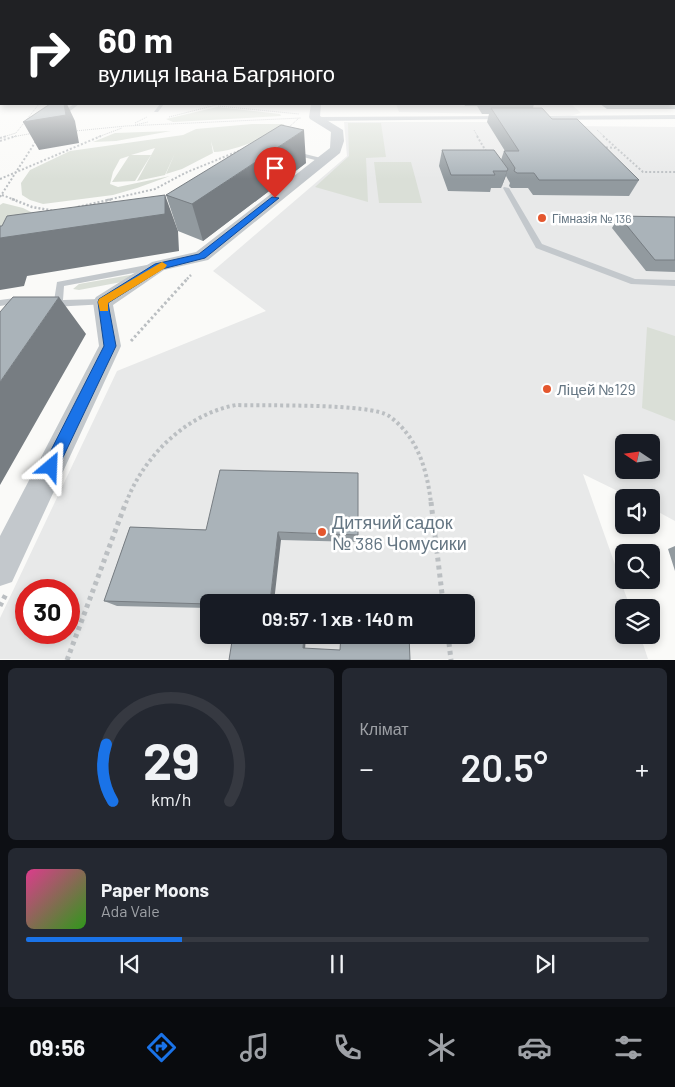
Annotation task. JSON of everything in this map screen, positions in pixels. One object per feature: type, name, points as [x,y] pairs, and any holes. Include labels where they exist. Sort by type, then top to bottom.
[{"type":"street","points":[[4,579],[110,346],[118,337],[103,302],[158,266],[202,256],[336,150],[338,141],[337,130],[314,117]]},
{"type":"lane","points":[[406,117],[511,118]]},
{"type":"lane","points":[[530,118],[675,117]]},
{"type":"lane","points":[[285,153],[323,160]]},
{"type":"lane","points":[[506,188],[539,246],[634,282],[675,284]]},
{"type":"lane","points":[[58,303],[60,284],[158,266]]},
{"type":"lane","points":[[0,303],[15,302],[31,311],[58,303],[103,302]]},
{"type":"path","points":[[0,139],[16,133],[29,117]]},
{"type":"path","points":[[49,117],[42,133],[1,196],[32,207],[56,211]]},
{"type":"path","points":[[0,179],[144,117]]},
{"type":"path","points":[[68,132],[126,126],[281,117]]},
{"type":"path","points":[[285,131],[308,117]]},
{"type":"path","points":[[469,118],[487,153]]},
{"type":"path","points":[[583,118],[643,172],[675,172]]},
{"type":"path","points":[[126,126],[152,121]]},
{"type":"path","points":[[0,139],[19,134],[42,133]]},
{"type":"path","points":[[596,141],[603,148],[616,148]]},
{"type":"path","points":[[75,207],[155,189],[184,173],[234,152],[246,149]]},
{"type":"path","points":[[118,337],[140,331],[179,286],[194,272]]},
{"type":"path","points":[[118,337],[140,331]]},
{"type":"path","points":[[67,660],[132,486],[155,453],[177,432],[219,408],[361,408],[388,415],[412,439],[428,476],[443,594]]},
{"type":"path","points":[[0,606],[4,579]]},
{"type":"path","points":[[449,644],[451,660]]},
{"type":"shaded area","points":[[175,117],[267,117],[173,122],[166,119]]},
{"type":"shaded area","points":[[344,122],[560,122],[572,126],[675,127],[675,521],[660,513],[660,489],[615,490],[583,474],[615,565],[615,589],[624,589],[627,599],[615,599],[615,644],[643,644],[648,659],[0,659],[0,618],[15,586],[15,644],[80,644],[80,579],[18,579],[117,371],[266,311],[213,271],[347,156]]},
{"type":"shaded area","points":[[348,123],[381,123],[386,157],[366,158],[368,202],[315,187],[349,156]]},
{"type":"shaded area","points":[[252,124],[284,124],[283,128],[268,136],[231,150],[214,152],[211,141],[213,153],[182,169],[166,174],[175,153],[165,175],[137,181],[155,148],[131,155],[151,155],[135,181],[112,182],[129,156],[120,159],[113,172],[110,184],[118,187],[170,176],[113,195],[43,204],[22,195],[21,183],[30,170],[70,151],[183,135],[196,129]]},
{"type":"shaded area","points":[[171,131],[116,141],[93,142],[115,133]]},
{"type":"shaded area","points":[[374,162],[411,162],[422,203],[379,203]]},
{"type":"shaded area","points":[[3,203],[23,208],[31,212],[30,216],[0,228],[0,205]]},
{"type":"shaded area","points":[[136,274],[127,281],[79,290],[73,289],[79,284]]},
{"type":"shaded area","points":[[647,327],[675,336],[675,421],[642,408]]},
{"type":"building","points":[[31,117],[55,117],[23,122]]},
{"type":"building","points":[[497,117],[577,119],[639,180],[539,180],[534,173],[517,173],[514,171],[515,168],[504,151],[519,151]]},
{"type":"building","points":[[281,125],[304,130],[192,204],[166,195]]},
{"type":"building","points":[[442,150],[494,150],[508,169],[507,171],[493,171],[495,175],[451,175]]},
{"type":"building","points":[[165,195],[165,214],[0,238],[0,226],[2,226],[7,216]]},
{"type":"building","points":[[619,216],[675,217],[675,260],[655,260]]},
{"type":"building","points":[[13,297],[59,297],[0,382],[0,312]]},
{"type":"building","points":[[220,470],[358,473],[358,535],[278,532],[271,594],[200,594],[200,604],[104,601],[130,527],[206,530]]},
{"type":"building","points":[[232,644],[303,644],[303,648],[340,650],[340,644],[409,644],[410,660],[229,660]]},
{"type":"slow traffic","points":[[104,309],[103,302],[162,265]]},
{"type":"place","name":"Гімназія № 136","points":[[542,218]]},
{"type":"place","name":"Ліцей №129","points":[[547,389]]},
{"type":"place","name":"Дитячий садок № 386 Чомусики","points":[[322,532]]},
{"type":"route","points":[[51,467],[110,346],[103,302],[158,266],[202,256],[275,198]]}]
